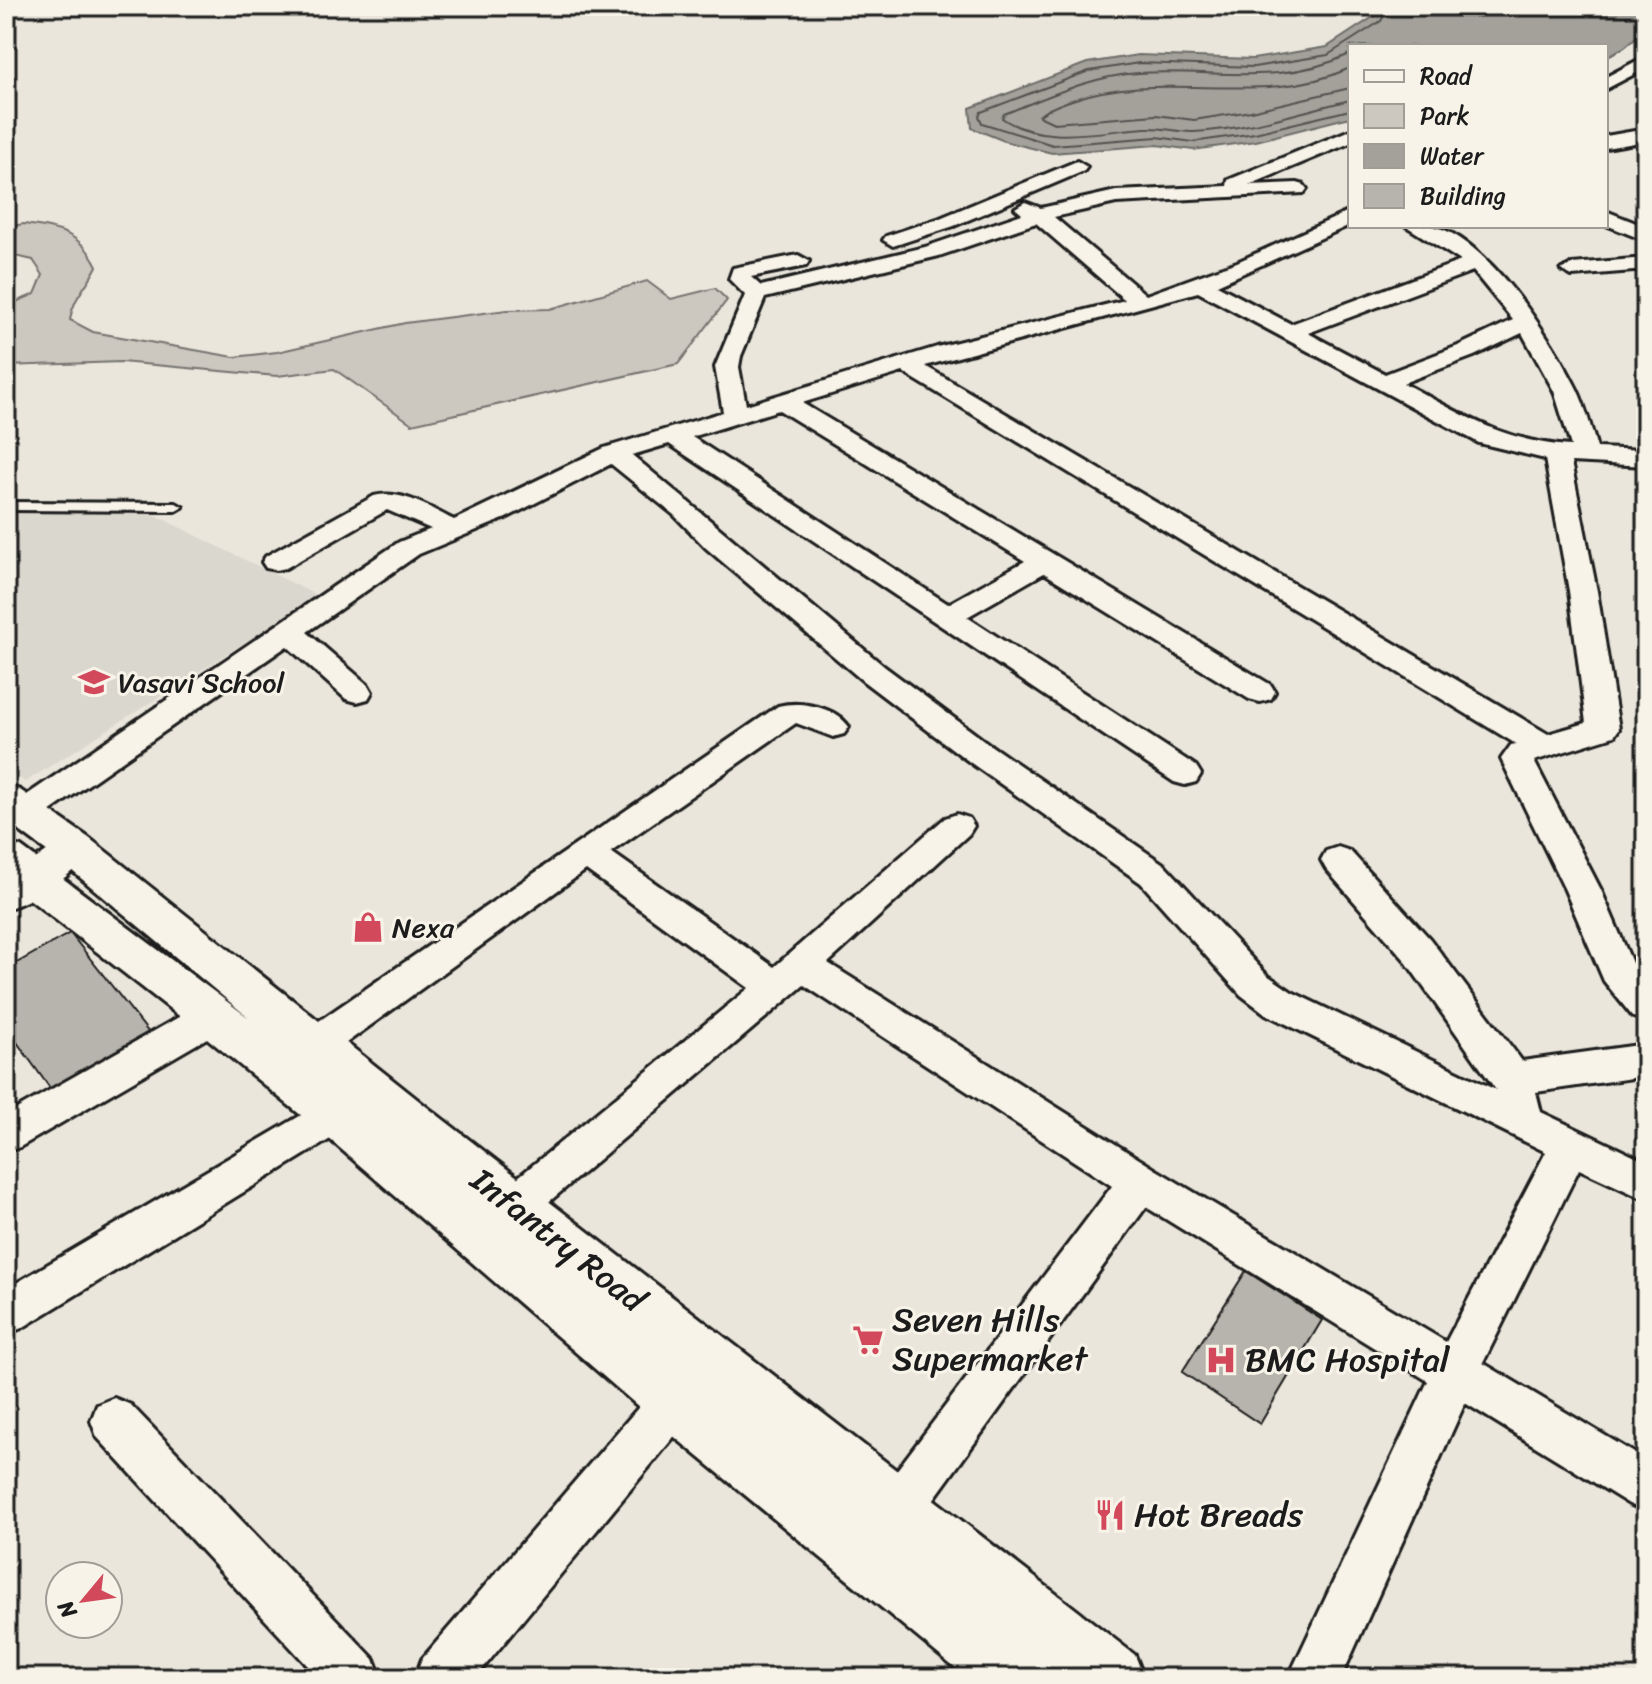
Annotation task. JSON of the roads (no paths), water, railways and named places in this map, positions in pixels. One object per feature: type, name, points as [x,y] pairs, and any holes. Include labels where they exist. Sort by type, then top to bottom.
[{"type":"street","points":[[1608,83],[1646,61]]},
{"type":"street","points":[[1608,142],[1646,135]]},
{"type":"street","points":[[1213,194],[1348,137]]},
{"type":"street","points":[[863,247],[906,237],[1077,167]]},
{"type":"street","points":[[25,849],[288,631],[409,548],[497,512],[613,453],[905,364],[1200,285],[1345,219],[1309,193],[1116,197],[1039,215],[932,252],[756,294]]},
{"type":"street","points":[[1006,198],[1039,215],[1142,303]]},
{"type":"street","points":[[1608,218],[1646,235]]},
{"type":"street","points":[[1420,228],[1463,252],[1476,263],[1524,323],[1550,360],[1575,412],[1586,452]]},
{"type":"street","points":[[756,294],[740,279],[741,273],[820,256]]},
{"type":"street","points":[[1290,332],[1476,263]]},
{"type":"street","points":[[1572,270],[1646,264]]},
{"type":"street","points":[[1200,285],[1488,438],[1512,447],[1640,458],[1646,485]]},
{"type":"street","points":[[736,417],[727,367],[756,294]]},
{"type":"street","points":[[1385,382],[1466,351],[1524,323]]},
{"type":"street","points":[[905,364],[1053,448],[1331,621],[1544,746]]},
{"type":"street","points":[[783,402],[1260,692]]},
{"type":"street","points":[[674,436],[1185,774]]},
{"type":"street","points":[[1556,452],[1583,591],[1603,729],[1522,753],[1517,759],[1583,890],[1617,971],[1646,1006]]},
{"type":"street","points":[[613,453],[683,509],[716,542],[874,674],[982,755],[1153,874],[1254,985],[1279,1003],[1646,1182]]},
{"type":"street","points":[[276,562],[383,502],[401,504],[453,530]]},
{"type":"street","points":[[947,616],[1045,561]]},
{"type":"street","points":[[288,631],[357,692]]},
{"type":"street","points":[[314,1045],[780,718],[799,712],[833,727]]},
{"type":"street","points":[[515,1205],[789,976],[957,826]]},
{"type":"street","name":"Infantry Road","points":[[25,849],[213,1016],[336,1115],[674,1400],[1018,1678]]},
{"type":"street","name":"Infantry Road","points":[[25,849],[314,1045],[1112,1678]]},
{"type":"street","points":[[586,852],[1646,1487]]},
{"type":"street","points":[[1338,860],[1417,949],[1513,1079],[1524,1124]]},
{"type":"street","points":[[6,1135],[213,1016]]},
{"type":"street","points":[[1513,1079],[1646,1060]]},
{"type":"street","points":[[6,1313],[336,1115]]},
{"type":"street","points":[[1314,1678],[1487,1304],[1570,1146]]},
{"type":"street","points":[[898,1508],[1140,1182]]},
{"type":"street","points":[[441,1678],[711,1360]]},
{"type":"street","points":[[114,1421],[355,1678]]},
{"type":"lane","points":[[6,506],[176,507]]},
{"type":"water","points":[[1383,6],[1646,6],[1646,28],[1625,47],[1608,56],[1608,44],[1348,44],[1348,118],[1256,141],[1193,150],[1157,145],[1052,153],[1007,142],[972,128],[970,108],[1087,63],[1138,55],[1253,59],[1327,47],[1376,15]]},
{"type":"place","name":"Vasavi School","points":[[94,682]]},
{"type":"place","name":"Nexa","points":[[368,927]]},
{"type":"place","name":"Seven Hills Supermarket","points":[[868,1340]]},
{"type":"place","name":"BMC Hospital","points":[[1221,1360]]},
{"type":"place","name":"Hot Breads","points":[[1110,1515]]}]
